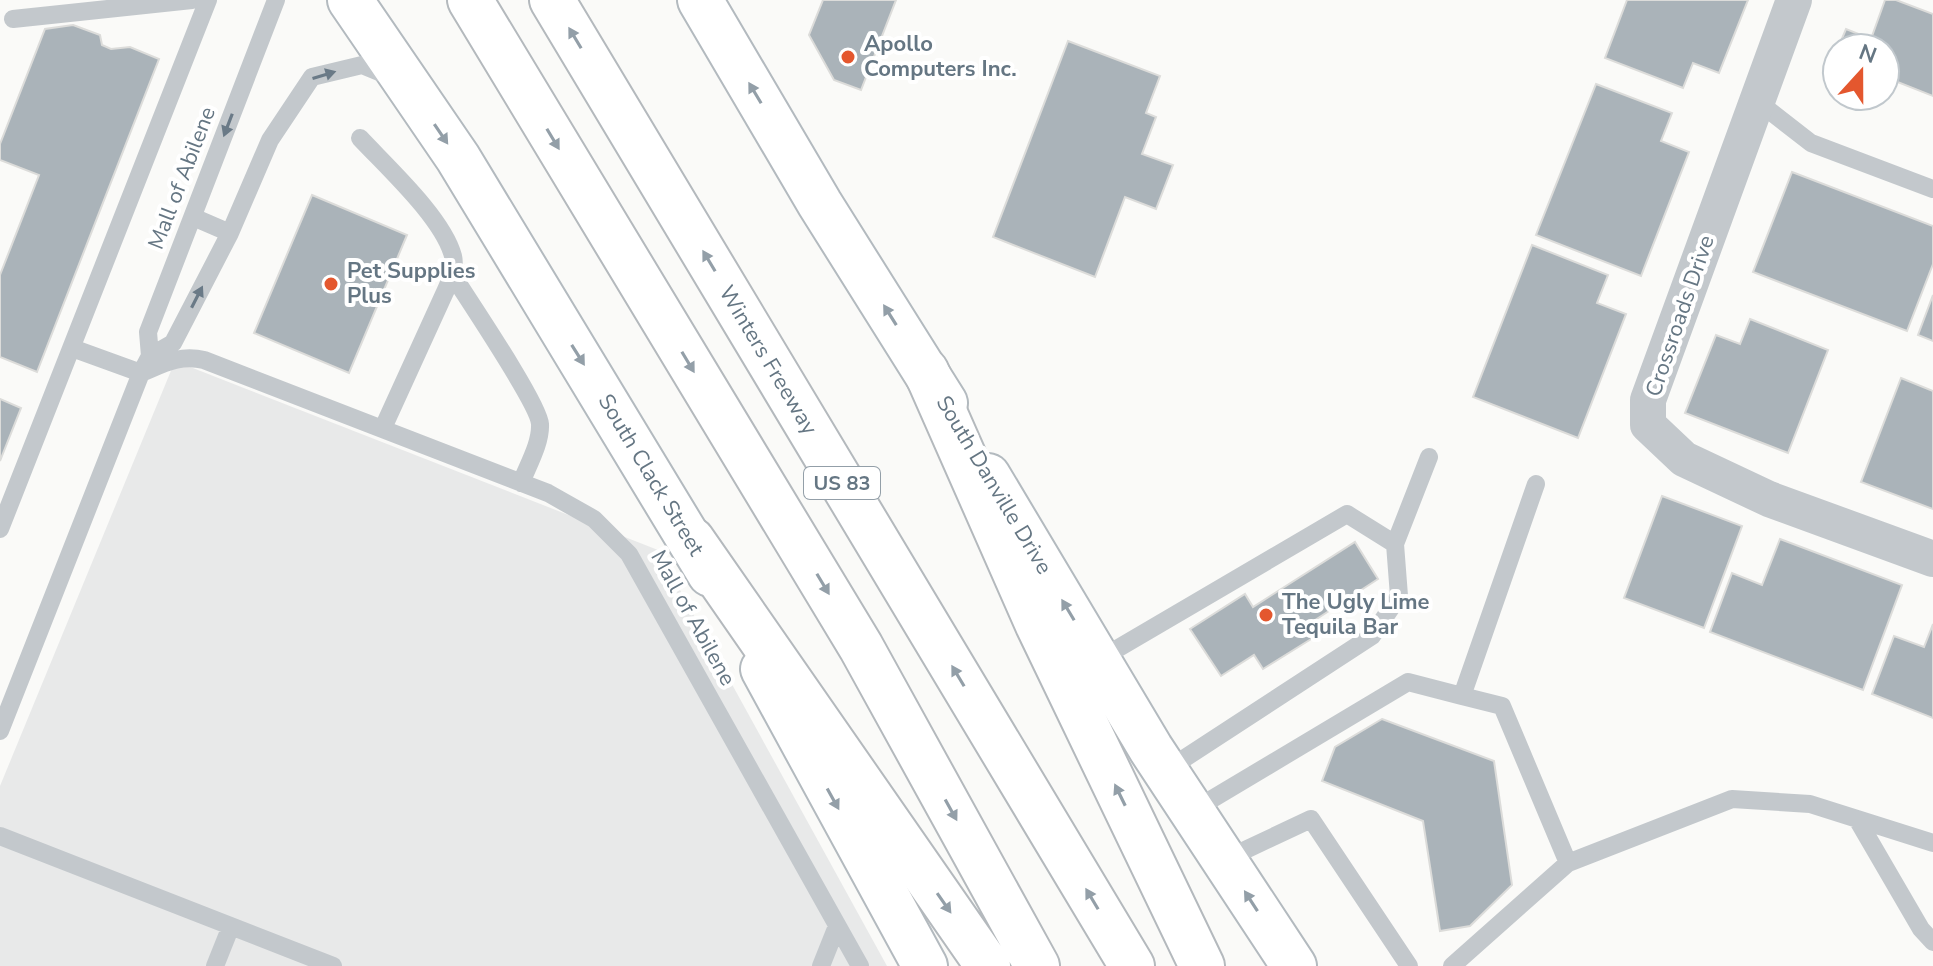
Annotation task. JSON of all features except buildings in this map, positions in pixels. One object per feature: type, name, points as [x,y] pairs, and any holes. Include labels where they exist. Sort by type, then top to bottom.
[{"type":"main road","name":"South Clack Street","points":[[350,0],[458,158],[692,540],[925,966]]},
{"type":"main road","name":"US 83","points":[[470,0],[861,647],[1037,966]]},
{"type":"main road","name":"Winters Freeway","points":[[552,0],[1132,966]]},
{"type":"main road","name":"South Danville Drive","points":[[700,0],[820,204],[926,371],[1165,771],[1294,966]]},
{"type":"main road","points":[[926,371],[1038,625],[1202,966]]},
{"type":"main road","points":[[692,540],[988,966]]},
{"type":"street","name":"Crossroads Drive","points":[[1794,0],[1648,400],[1648,425],[1684,459],[1712,473],[1769,499],[1933,559]]},
{"type":"lane","points":[[13,19],[192,0]]},
{"type":"lane","points":[[0,529],[208,0]]},
{"type":"lane","name":"Mall of Abilene","points":[[0,731],[150,356],[148,332],[276,0]]},
{"type":"lane","points":[[150,356],[173,343],[230,233],[270,140],[312,77],[362,65],[407,84]]},
{"type":"lane","points":[[1757,101],[1811,143],[1933,189]]},
{"type":"lane","points":[[360,138],[419,201],[444,235],[453,258],[452,274],[383,428]]},
{"type":"lane","points":[[193,217],[230,233]]},
{"type":"lane","points":[[452,274],[529,398],[540,422],[537,441],[521,483]]},
{"type":"lane","points":[[72,348],[141,373]]},
{"type":"lane","name":"Mall of Abilene","points":[[141,373],[178,358],[188,356],[204,360],[548,493],[594,519],[629,554],[860,966]]},
{"type":"lane","points":[[1165,771],[1372,636],[1399,596],[1395,544],[1429,457]]},
{"type":"lane","points":[[1462,696],[1536,484]]},
{"type":"lane","points":[[1098,660],[1347,514],[1395,544]]},
{"type":"lane","points":[[1192,811],[1408,682],[1502,706],[1568,863]]},
{"type":"lane","points":[[1452,966],[1568,863],[1732,799],[1810,804],[1933,843]]},
{"type":"lane","points":[[1224,860],[1311,819],[1409,966]]},
{"type":"lane","points":[[1857,819],[1921,929],[1933,942]]},
{"type":"lane","points":[[0,836],[333,966]]},
{"type":"lane","points":[[215,966],[231,926]]},
{"type":"lane","points":[[821,966],[837,926]]},
{"type":"shaded area","points":[[175,361],[658,550],[887,966],[0,966],[0,786]]},
{"type":"place","name":"Apollo Computers Inc.","points":[[848,57]]},
{"type":"place","name":"Pet Supplies Plus","points":[[331,284]]},
{"type":"place","name":"The Ugly Lime Tequila Bar","points":[[1266,615]]}]
